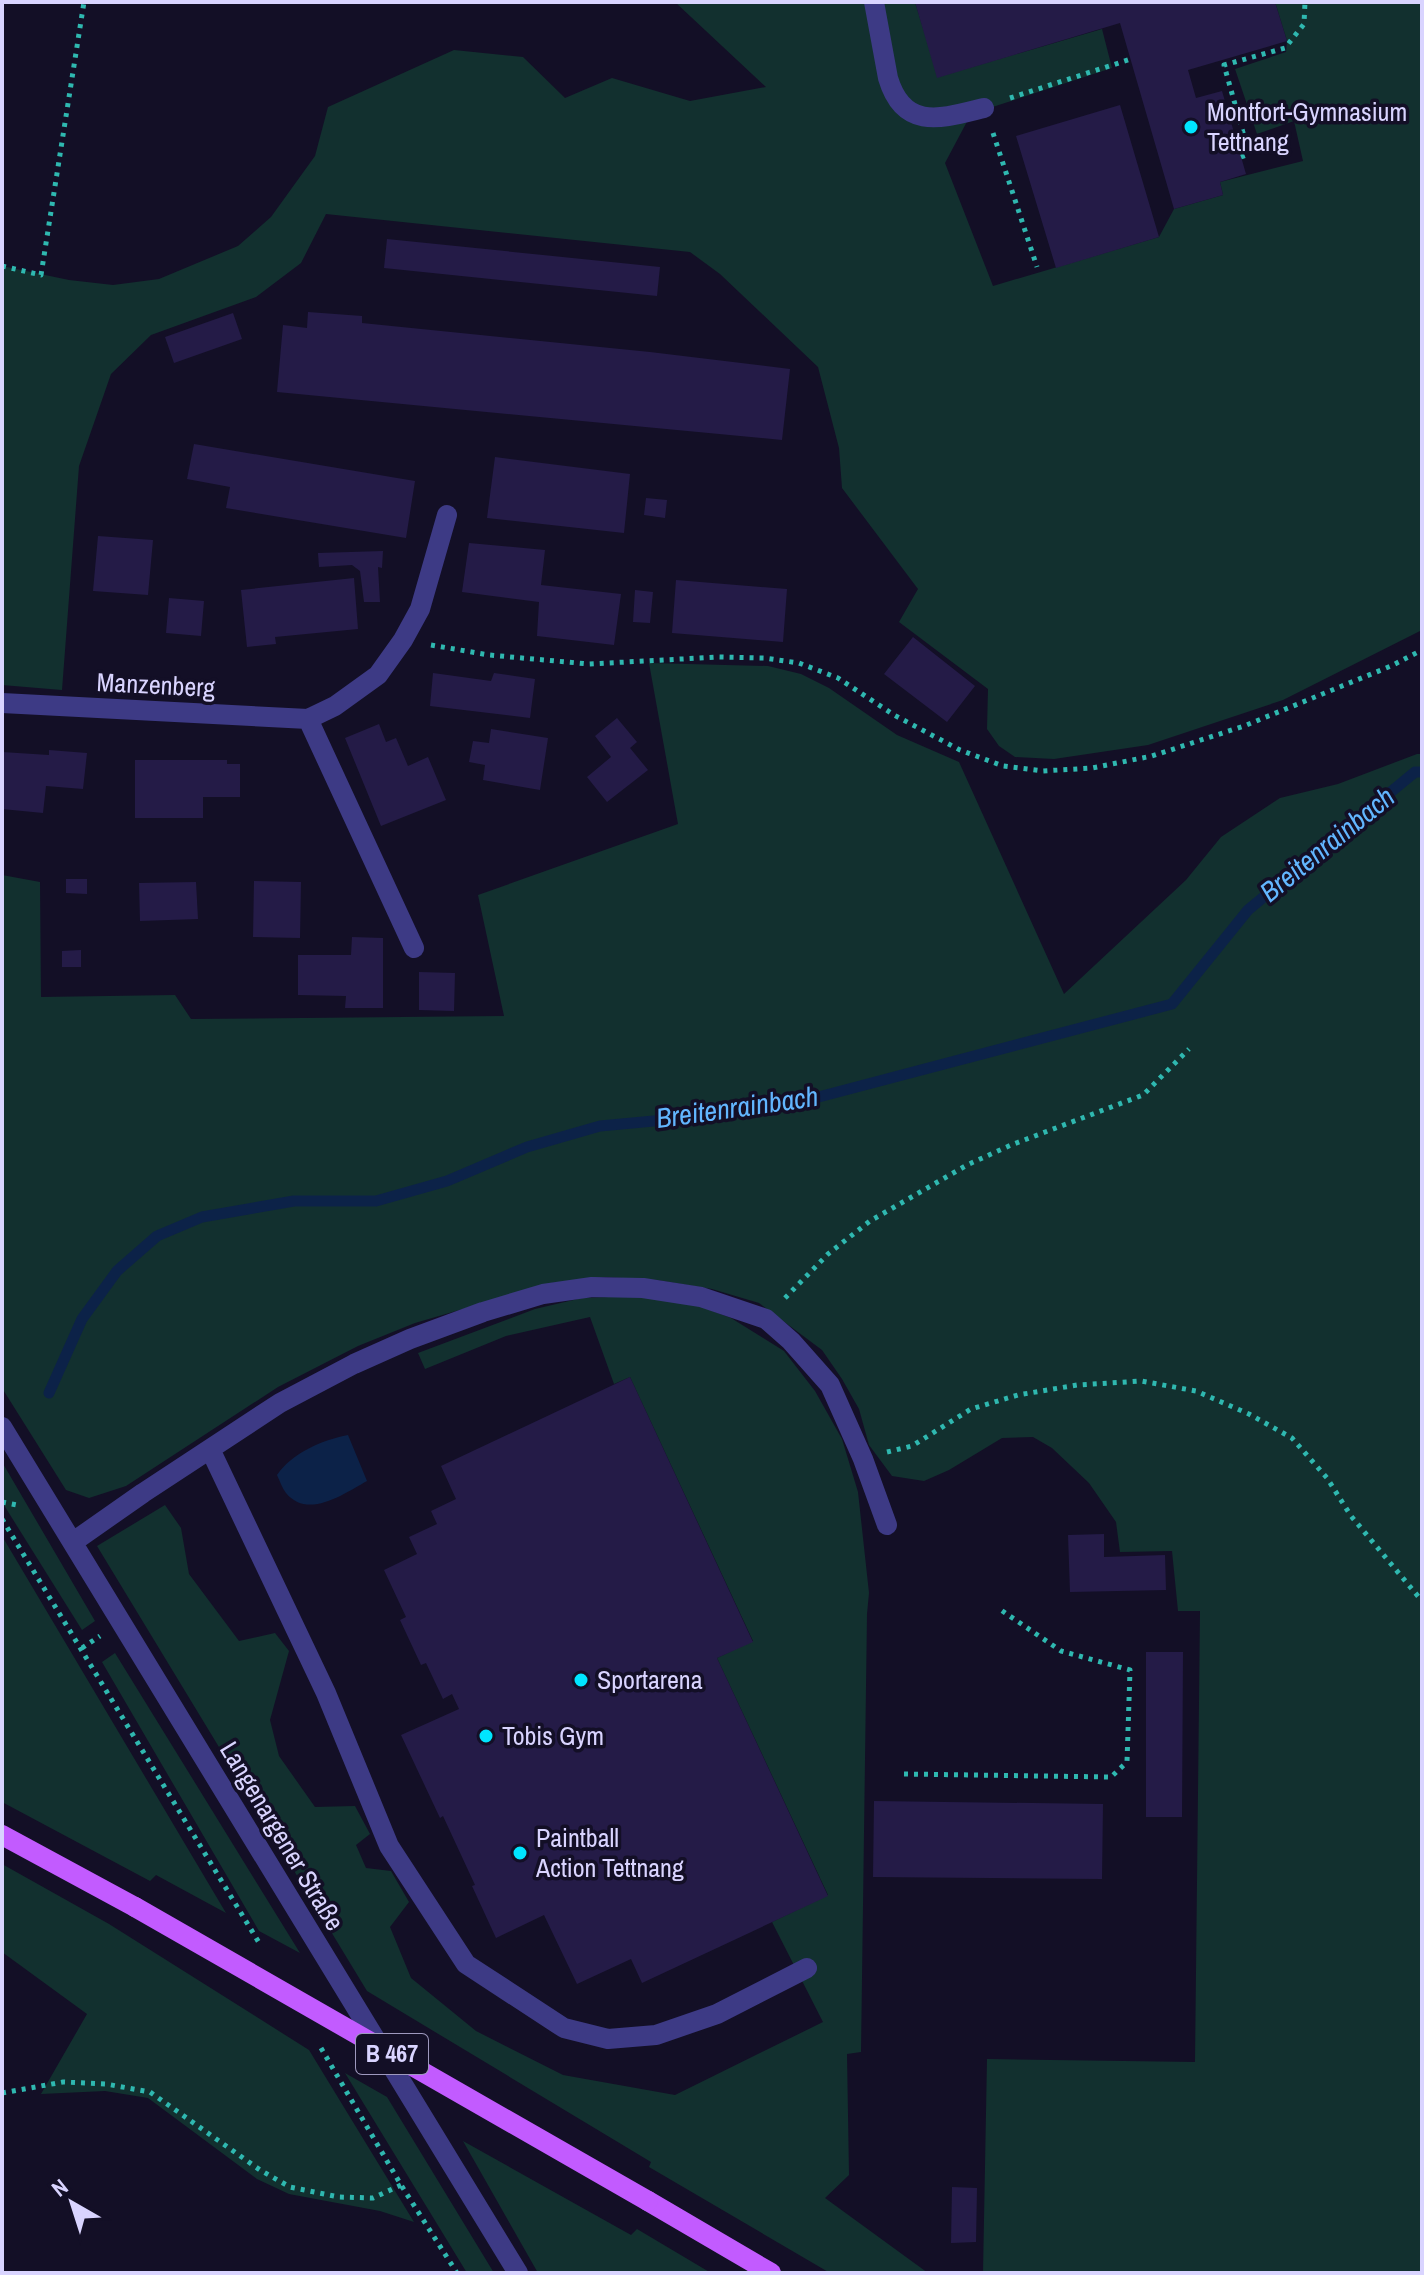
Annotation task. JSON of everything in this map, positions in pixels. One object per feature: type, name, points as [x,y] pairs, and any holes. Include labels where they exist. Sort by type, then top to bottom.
[{"type":"main road","name":"B 467","points":[[2,1835],[135,1907],[771,2273]]},
{"type":"street","points":[[874,2],[888,78],[899,102],[922,117],[940,118],[984,108]]},
{"type":"street","points":[[414,948],[308,719],[335,706],[378,675],[403,640],[420,609],[447,515]]},
{"type":"street","name":"Manzenberg","points":[[2,703],[308,719]]},
{"type":"street","points":[[73,1542],[280,1403],[354,1364],[483,1312],[543,1294],[592,1287],[643,1288],[701,1297],[766,1319],[791,1341],[830,1385],[863,1459],[887,1525]]},
{"type":"street","name":"Langenargener Straße","points":[[2,1427],[518,2273]]},
{"type":"street","points":[[210,1449],[326,1693],[389,1846],[466,1964],[564,2028],[608,2039],[656,2035],[717,2014],[807,1968]]},
{"type":"path","points":[[2,266],[41,275],[84,2]]},
{"type":"path","points":[[1241,157],[1249,154],[1224,65],[1285,48],[1304,24],[1305,2]]},
{"type":"path","points":[[1025,92],[1131,59]]},
{"type":"path","points":[[984,108],[1037,267]]},
{"type":"path","points":[[403,640],[489,655],[589,664],[719,657],[799,663],[838,678],[894,715],[960,750],[1003,766],[1043,771],[1092,768],[1152,756],[1244,726],[1391,666],[1422,650]]},
{"type":"path","points":[[766,1319],[828,1254],[870,1221],[967,1165],[1143,1095],[1189,1049]]},
{"type":"path","points":[[863,1459],[912,1446],[971,1409],[1018,1395],[1077,1385],[1141,1381],[1196,1391],[1249,1414],[1292,1438],[1327,1478],[1351,1516],[1422,1601]]},
{"type":"path","points":[[2,1519],[266,1954]]},
{"type":"path","points":[[904,1774],[1111,1777],[1127,1762],[1130,1670],[1061,1651],[1001,1610]]},
{"type":"path","points":[[313,2036],[457,2273]]},
{"type":"path","points":[[2,2093],[63,2082],[106,2084],[150,2092],[260,2170],[290,2187],[339,2197],[373,2198],[401,2185]]},
{"type":"green space","points":[[675,2],[915,2],[938,77],[1102,29],[1112,68],[971,114],[945,163],[993,286],[1159,237],[1174,209],[1223,195],[1220,182],[1303,161],[1294,121],[1257,134],[1235,69],[1286,52],[1287,41],[1275,2],[1422,2],[1422,630],[1283,700],[1148,745],[1054,759],[1015,757],[999,746],[987,729],[988,689],[899,622],[918,589],[842,488],[839,448],[818,367],[720,274],[690,252],[326,214],[301,263],[256,297],[151,335],[111,374],[79,466],[62,690],[2,685],[2,266],[69,280],[113,285],[159,279],[238,246],[271,217],[315,156],[328,107],[454,50],[523,57],[565,98],[612,78],[690,101],[766,87]]},
{"type":"green space","points":[[649,663],[768,666],[801,674],[829,688],[897,735],[959,762],[1064,994],[1186,880],[1221,837],[1280,798],[1338,784],[1422,754],[1422,2273],[983,2273],[987,2059],[1195,2062],[1200,1611],[1178,1611],[1172,1551],[1120,1552],[1116,1522],[1089,1483],[1052,1448],[1033,1437],[1002,1438],[949,1470],[924,1481],[892,1476],[869,1445],[859,1409],[822,1350],[759,1303],[712,1289],[657,1280],[605,1277],[552,1283],[415,1323],[358,1346],[278,1387],[126,1486],[89,1498],[66,1490],[2,1388],[2,875],[40,882],[41,997],[175,995],[191,1019],[504,1016],[478,895],[678,824]]},
{"type":"green space","points":[[633,1296],[691,1303],[731,1318],[784,1351],[815,1391],[842,1439],[858,1492],[869,1593],[861,2052],[847,2054],[849,2175],[825,2198],[928,2273],[830,2273],[649,2167],[651,2162],[367,1991],[97,1546],[165,1505],[181,1528],[189,1574],[239,1641],[275,1633],[289,1651],[270,1720],[279,1756],[315,1807],[355,1806],[370,1834],[356,1845],[366,1868],[391,1871],[409,1902],[390,1927],[411,1978],[476,2031],[563,2075],[675,2095],[823,2022],[772,1922],[828,1895],[717,1658],[753,1641],[630,1377],[614,1384],[590,1317],[506,1336],[425,1369],[418,1353],[535,1309],[582,1298]]},
{"type":"green space","points":[[2,1462],[95,1621],[82,1630],[2,1502]]},
{"type":"green space","points":[[2,1536],[226,1913],[156,1875],[150,1881],[2,1802]]},
{"type":"green space","points":[[115,1653],[300,1953],[259,1931],[102,1662]]},
{"type":"green space","points":[[2,1864],[109,1924],[309,2050],[414,2222],[380,2211],[289,2194],[257,2179],[148,2098],[105,2091],[41,2094],[87,2014],[2,1952]]},
{"type":"green space","points":[[345,2073],[387,2097],[494,2273],[467,2273]]},
{"type":"green space","points":[[463,2141],[631,2235],[637,2229],[711,2273],[538,2273]]},
{"type":"water","points":[[348,1435],[367,1481],[338,1497],[315,1504],[295,1501],[286,1493],[277,1475],[283,1467],[318,1444]]},
{"type":"building","name":"Montfort-Gymnasium Tettnang","points":[[915,2],[1275,2],[1287,41],[1188,70],[1196,98],[1222,91],[1246,174],[1220,182],[1223,195],[1174,209],[1120,23],[937,78]]},
{"type":"building","points":[[1120,105],[1159,237],[1056,268],[1016,136]]},
{"type":"building","points":[[387,239],[660,267],[657,296],[384,268]]},
{"type":"building","points":[[308,312],[362,316],[362,323],[790,369],[782,440],[277,392],[283,325],[307,328]]},
{"type":"building","points":[[233,313],[242,339],[174,363],[165,337]]},
{"type":"building","points":[[194,444],[415,481],[406,538],[226,508],[230,487],[187,479]]},
{"type":"building","points":[[495,457],[630,474],[624,533],[487,518]]},
{"type":"building","points":[[646,498],[667,500],[665,518],[644,515]]},
{"type":"building","points":[[98,536],[153,540],[148,595],[93,591]]},
{"type":"building","points":[[469,543],[545,550],[541,585],[621,594],[614,645],[537,636],[539,602],[462,592]]},
{"type":"building","points":[[383,551],[382,568],[378,567],[380,602],[364,602],[360,571],[352,565],[319,567],[318,553]]},
{"type":"building","points":[[354,578],[358,629],[275,637],[276,644],[247,647],[241,590]]},
{"type":"building","points":[[676,580],[787,589],[783,642],[672,633]]},
{"type":"building","points":[[635,590],[653,592],[650,623],[633,622]]},
{"type":"building","points":[[169,598],[204,601],[201,636],[166,633]]},
{"type":"building","points":[[913,637],[975,686],[947,722],[884,674]]},
{"type":"building","points":[[433,673],[491,681],[494,673],[535,679],[530,718],[430,706]]},
{"type":"building","points":[[617,718],[637,742],[630,748],[648,770],[607,802],[587,777],[611,757],[595,736]]},
{"type":"building","points":[[379,724],[386,742],[396,738],[408,766],[428,757],[446,800],[381,826],[345,738]]},
{"type":"building","points":[[491,729],[548,738],[540,790],[483,780],[485,765],[469,762],[473,741],[489,743]]},
{"type":"building","points":[[49,750],[87,753],[83,789],[46,786],[43,813],[2,809],[2,752],[49,755]]},
{"type":"building","points":[[135,760],[227,760],[227,764],[240,764],[240,797],[203,797],[203,818],[135,818]]},
{"type":"building","points":[[66,879],[87,879],[87,894],[66,893]]},
{"type":"building","points":[[254,881],[301,882],[300,938],[253,937]]},
{"type":"building","points":[[196,882],[198,919],[140,921],[139,883]]},
{"type":"building","points":[[352,937],[383,938],[383,1008],[345,1008],[346,996],[298,995],[298,955],[351,955]]},
{"type":"building","points":[[81,950],[81,967],[62,967],[62,951]]},
{"type":"building","points":[[419,972],[455,973],[454,1011],[419,1010]]},
{"type":"building","name":"Sportarena","points":[[630,1377],[753,1642],[717,1658],[828,1896],[642,1983],[631,1959],[577,1984],[544,1915],[496,1938],[443,1816],[440,1818],[401,1735],[459,1709],[452,1694],[443,1699],[426,1663],[421,1665],[400,1620],[406,1617],[384,1570],[417,1554],[409,1537],[437,1524],[431,1511],[456,1499],[441,1466]]},
{"type":"building","points":[[1104,1534],[1104,1557],[1165,1555],[1166,1590],[1070,1592],[1068,1535]]},
{"type":"building","points":[[1146,1652],[1183,1652],[1182,1817],[1146,1817]]},
{"type":"building","points":[[874,1801],[1103,1804],[1102,1879],[873,1877]]},
{"type":"building","points":[[952,2187],[977,2188],[976,2242],[951,2243]]},
{"type":"waterway","name":"Breitenrainbach","points":[[49,1393],[82,1319],[117,1271],[157,1236],[202,1217],[294,1201],[376,1201],[447,1181],[527,1147],[600,1126],[792,1104],[1172,1004],[1248,910],[1415,772],[1422,772]]},
{"type":"place","name":"Montfort-Gymnasium Tettnang","points":[[1191,127]]},
{"type":"place","name":"Sportarena","points":[[581,1680]]},
{"type":"place","name":"Tobis Gym","points":[[486,1736]]},
{"type":"place","name":"Paintball Action Tettnang","points":[[520,1853]]}]
